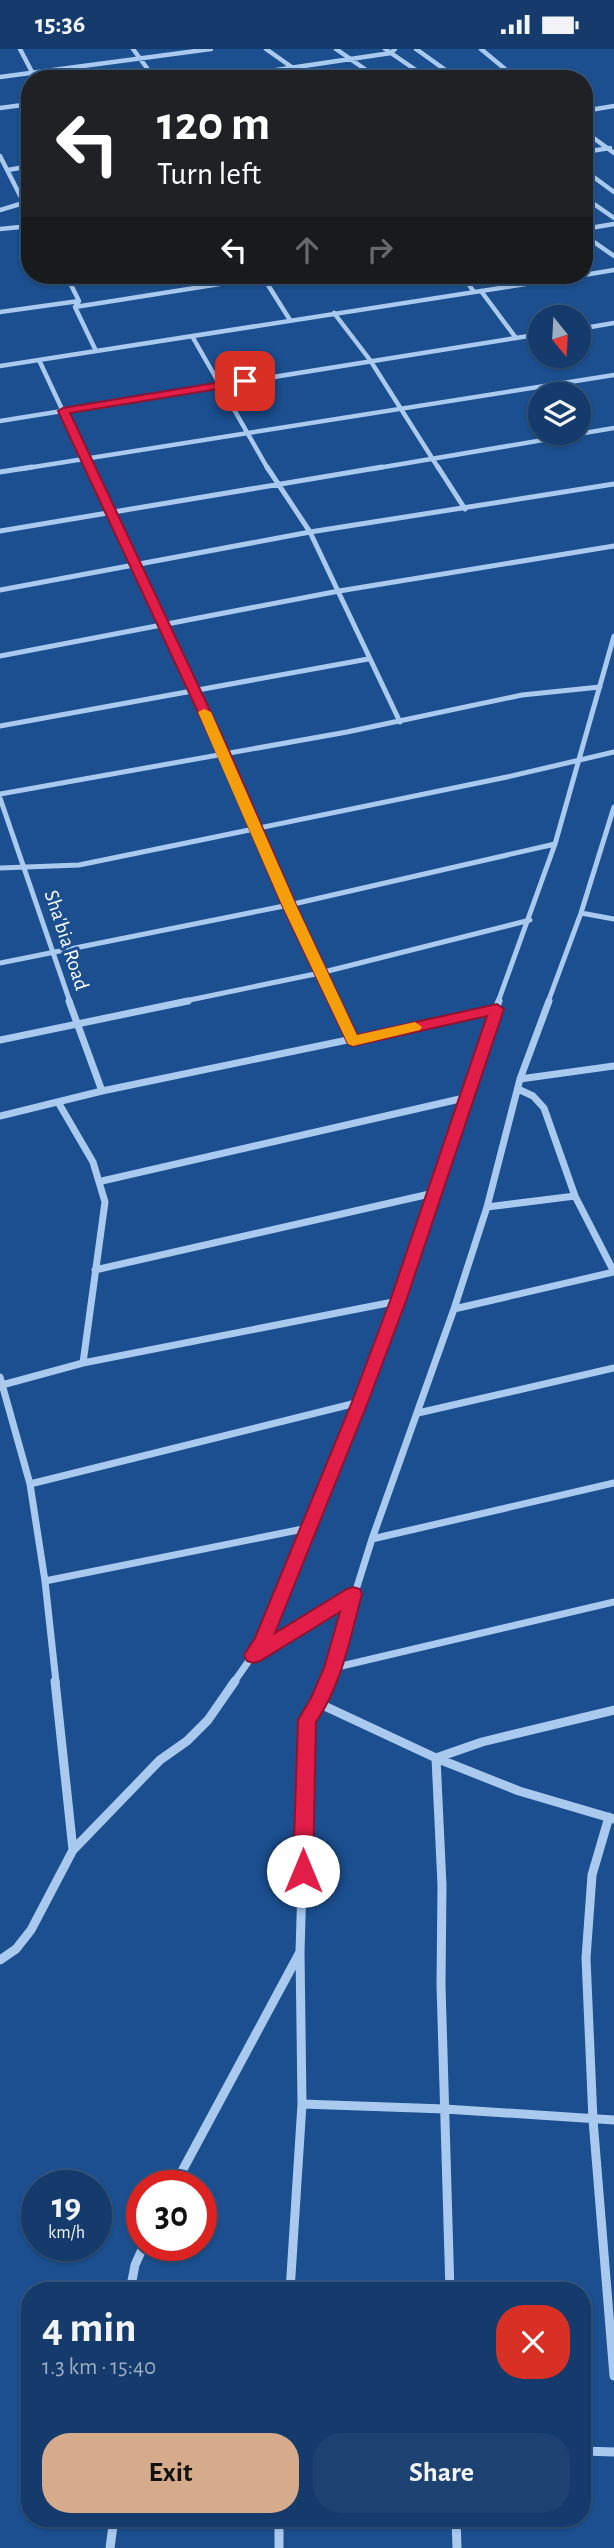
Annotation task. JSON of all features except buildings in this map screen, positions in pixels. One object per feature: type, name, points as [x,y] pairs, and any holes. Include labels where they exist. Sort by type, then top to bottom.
[{"type":"street","points":[[20,49],[31,70]]},
{"type":"street","points":[[133,49],[148,70]]},
{"type":"street","points":[[47,70],[211,49]]},
{"type":"street","points":[[266,49],[293,69]]},
{"type":"street","points":[[336,49],[365,70]]},
{"type":"street","points":[[385,49],[416,70]]},
{"type":"street","points":[[287,70],[391,53],[396,49]]},
{"type":"street","points":[[416,49],[445,70]]},
{"type":"street","points":[[481,49],[506,70]]},
{"type":"street","points":[[0,76],[21,73]]},
{"type":"street","points":[[0,108],[21,105]]},
{"type":"street","points":[[593,110],[614,106]]},
{"type":"street","points":[[593,137],[612,150]]},
{"type":"street","points":[[593,151],[612,150]]},
{"type":"street","points":[[0,156],[21,200]]},
{"type":"street","points":[[8,170],[21,168]]},
{"type":"street","points":[[593,176],[613,190]]},
{"type":"street","points":[[0,210],[21,202]]},
{"type":"street","points":[[593,203],[614,218]]},
{"type":"street","points":[[593,228],[614,224]]},
{"type":"street","points":[[0,229],[21,227]]},
{"type":"street","points":[[593,241],[614,256]]},
{"type":"street","points":[[593,274],[614,270]]},
{"type":"street","points":[[70,284],[79,301]]},
{"type":"street","points":[[75,307],[219,284]]},
{"type":"street","points":[[267,284],[290,320]]},
{"type":"street","points":[[468,284],[474,292]]},
{"type":"street","points":[[0,366],[526,284]]},
{"type":"street","points":[[481,291],[516,338]]},
{"type":"street","points":[[75,307],[79,301]]},
{"type":"street","points":[[0,312],[79,301]]},
{"type":"street","points":[[75,307],[96,351]]},
{"type":"street","points":[[334,313],[370,360],[431,460],[465,509]]},
{"type":"street","points":[[592,326],[614,323]]},
{"type":"street","points":[[192,336],[277,485],[310,532],[400,722]]},
{"type":"street","points":[[0,421],[528,336]]},
{"type":"street","points":[[39,360],[224,753],[289,905],[353,1041]]},
{"type":"street","points":[[0,473],[614,375]]},
{"type":"street","points":[[0,531],[614,428]]},
{"type":"street","points":[[0,590],[136,567],[310,532],[614,484]]},
{"type":"street","points":[[0,656],[164,627],[340,591],[614,546]]},
{"type":"street","points":[[0,1960],[16,1949],[31,1930],[73,1850],[160,1760],[187,1741],[208,1720],[262,1642],[360,1402],[398,1301],[464,1098],[555,844],[614,636]]},
{"type":"street","points":[[0,726],[368,659]]},
{"type":"street","points":[[0,796],[400,722],[508,695],[560,687],[600,687]]},
{"type":"street","points":[[0,868],[79,865],[614,752]]},
{"type":"street","name":"Sha'bia Road","points":[[0,796],[26,867],[76,1025],[102,1091]]},
{"type":"street","points":[[291,2282],[302,2104],[300,1952],[307,1720],[318,1703],[333,1668],[353,1594],[418,1413],[487,1207],[520,1079],[581,913],[614,807]]},
{"type":"street","points":[[0,963],[289,905],[555,844]]},
{"type":"street","points":[[581,913],[614,919]]},
{"type":"street","points":[[0,1040],[320,972],[530,920]]},
{"type":"street","points":[[0,1116],[102,1091],[497,1009]]},
{"type":"street","points":[[520,1079],[614,1066]]},
{"type":"street","points":[[454,1308],[614,1272],[575,1196],[544,1108],[533,1096],[518,1089]]},
{"type":"street","points":[[102,1181],[464,1098]]},
{"type":"street","points":[[58,1102],[86,1147],[102,1181],[105,1202],[83,1363]]},
{"type":"street","points":[[96,1270],[434,1193]]},
{"type":"street","points":[[487,1207],[575,1196]]},
{"type":"street","points":[[73,1850],[45,1581],[30,1484],[1,1381],[398,1301]]},
{"type":"street","points":[[418,1413],[614,1368]]},
{"type":"street","points":[[30,1484],[360,1402]]},
{"type":"street","points":[[372,1539],[614,1483]]},
{"type":"street","points":[[45,1581],[307,1528]]},
{"type":"street","points":[[253,1655],[353,1594]]},
{"type":"street","points":[[333,1668],[614,1602]]},
{"type":"street","points":[[318,1703],[436,1758],[519,1791],[611,1818],[592,1875],[586,1958],[593,2120],[614,2376]]},
{"type":"street","points":[[436,1758],[482,1742],[614,1710]]},
{"type":"street","points":[[436,1758],[442,1885],[450,2282]]},
{"type":"street","points":[[182,2170],[300,1952]]},
{"type":"street","points":[[302,2104],[445,2109],[614,2120]]},
{"type":"street","points":[[132,2282],[137,2261]]},
{"type":"street","points":[[591,2451],[614,2452]]},
{"type":"street","points":[[110,2548],[113,2527]]},
{"type":"street","points":[[279,2527],[279,2548]]},
{"type":"street","points":[[456,2527],[457,2548]]},
{"type":"slow traffic","points":[[204,712],[289,905],[353,1041],[415,1027]]},
{"type":"route","points":[[245,381],[63,411],[224,753],[289,905],[353,1041],[497,1009],[464,1098],[398,1301],[360,1402],[262,1642],[253,1655],[353,1594],[333,1668],[318,1703],[307,1720],[303,1871]]}]
